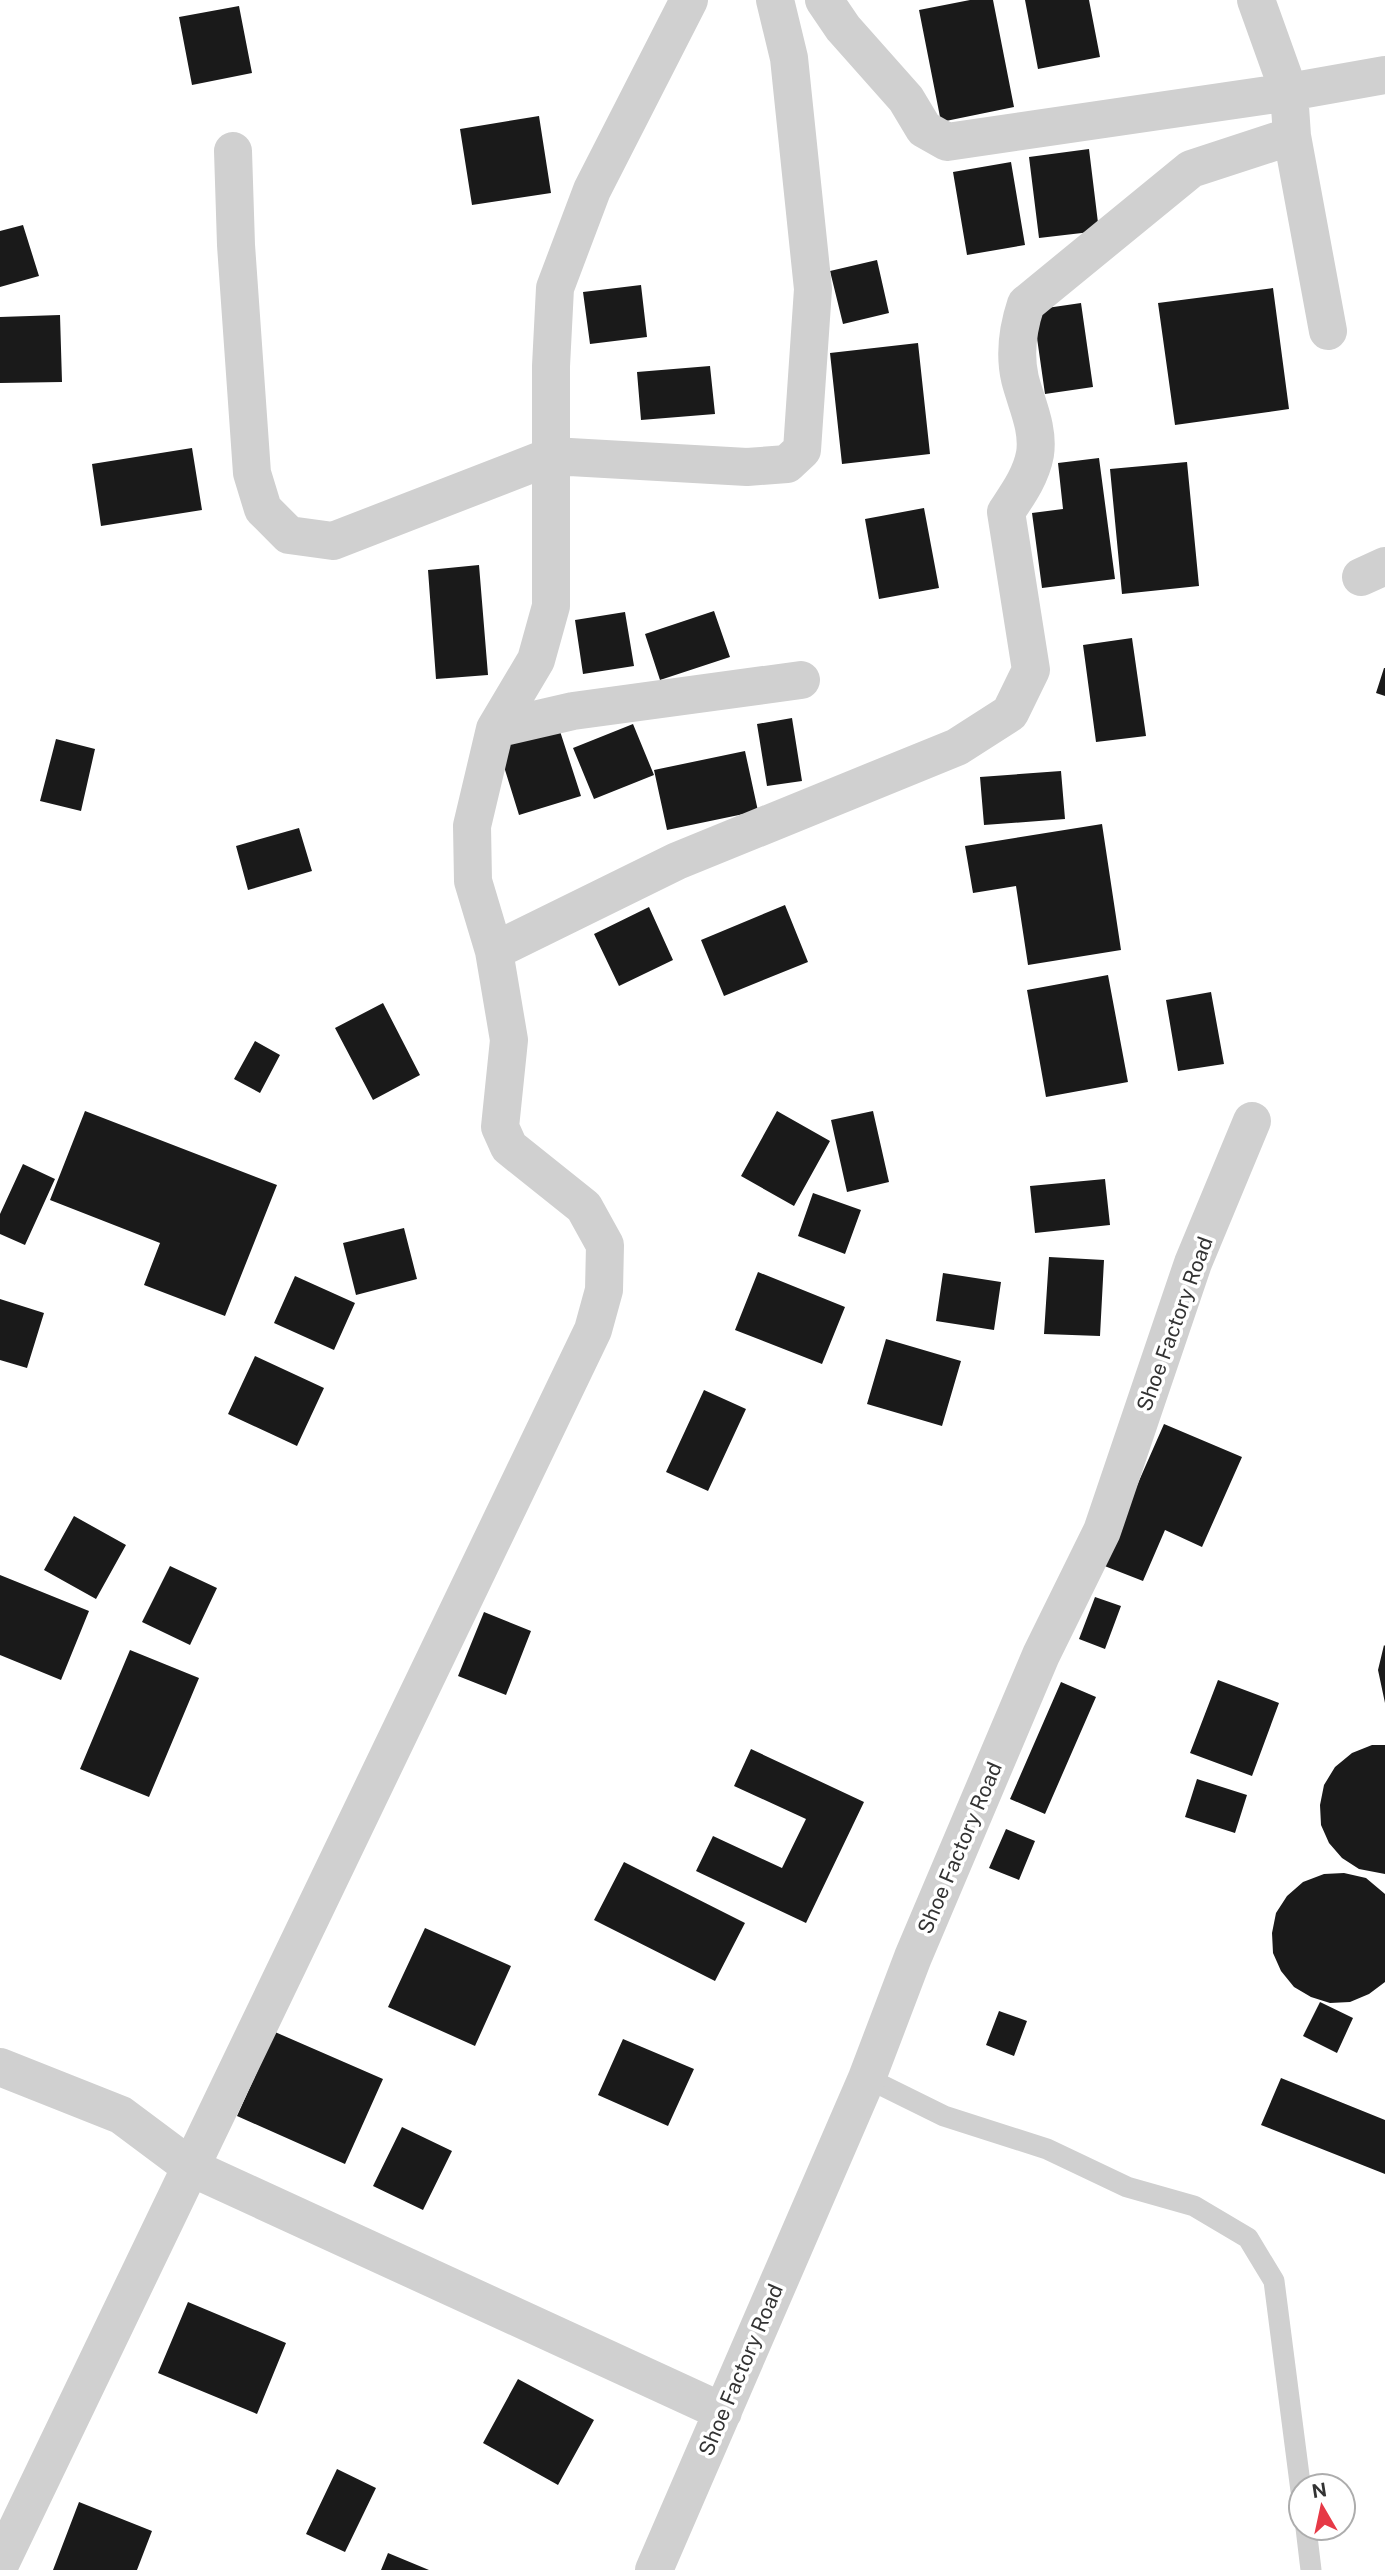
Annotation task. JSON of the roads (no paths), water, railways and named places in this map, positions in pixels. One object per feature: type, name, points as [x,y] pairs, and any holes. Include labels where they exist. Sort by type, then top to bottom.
[{"type":"street","points":[[0,2564],[593,1330],[604,1290],[605,1245],[584,1207],[509,1147],[500,1127],[509,1040],[494,951],[473,881],[472,826],[495,729],[536,660],[551,606],[551,366],[555,288],[592,190],[689,0]]},
{"type":"street","points":[[233,151],[236,244],[252,473],[263,509],[289,535],[333,541],[552,456],[747,467],[787,464],[802,450],[813,289],[789,58],[775,0]]},
{"type":"street","points":[[824,0],[843,28],[906,99],[924,129],[947,142],[1289,92],[1385,75]]},
{"type":"street","points":[[1256,0],[1289,92],[1292,136],[1328,331]]},
{"type":"street","points":[[494,951],[677,861],[957,747],[1010,713],[1031,670],[1006,512],[1026,480],[1035,453],[1034,427],[1019,375],[1017,343],[1017,332],[1026,304],[1191,169],[1292,136]]},
{"type":"street","points":[[495,729],[573,711],[801,680]]},
{"type":"street","name":"Shoe Factory Road","points":[[654,2570],[867,2078],[913,1957],[1041,1655],[1102,1531],[1194,1263],[1252,1121]]},
{"type":"street","points":[[0,2067],[121,2115],[192,2168],[723,2412]]},
{"type":"lane","points":[[867,2078],[944,2116],[1047,2149],[1127,2187],[1194,2206],[1248,2238],[1274,2281],[1299,2472]]},
{"type":"lane","points":[[1308,2542],[1311,2570]]}]
